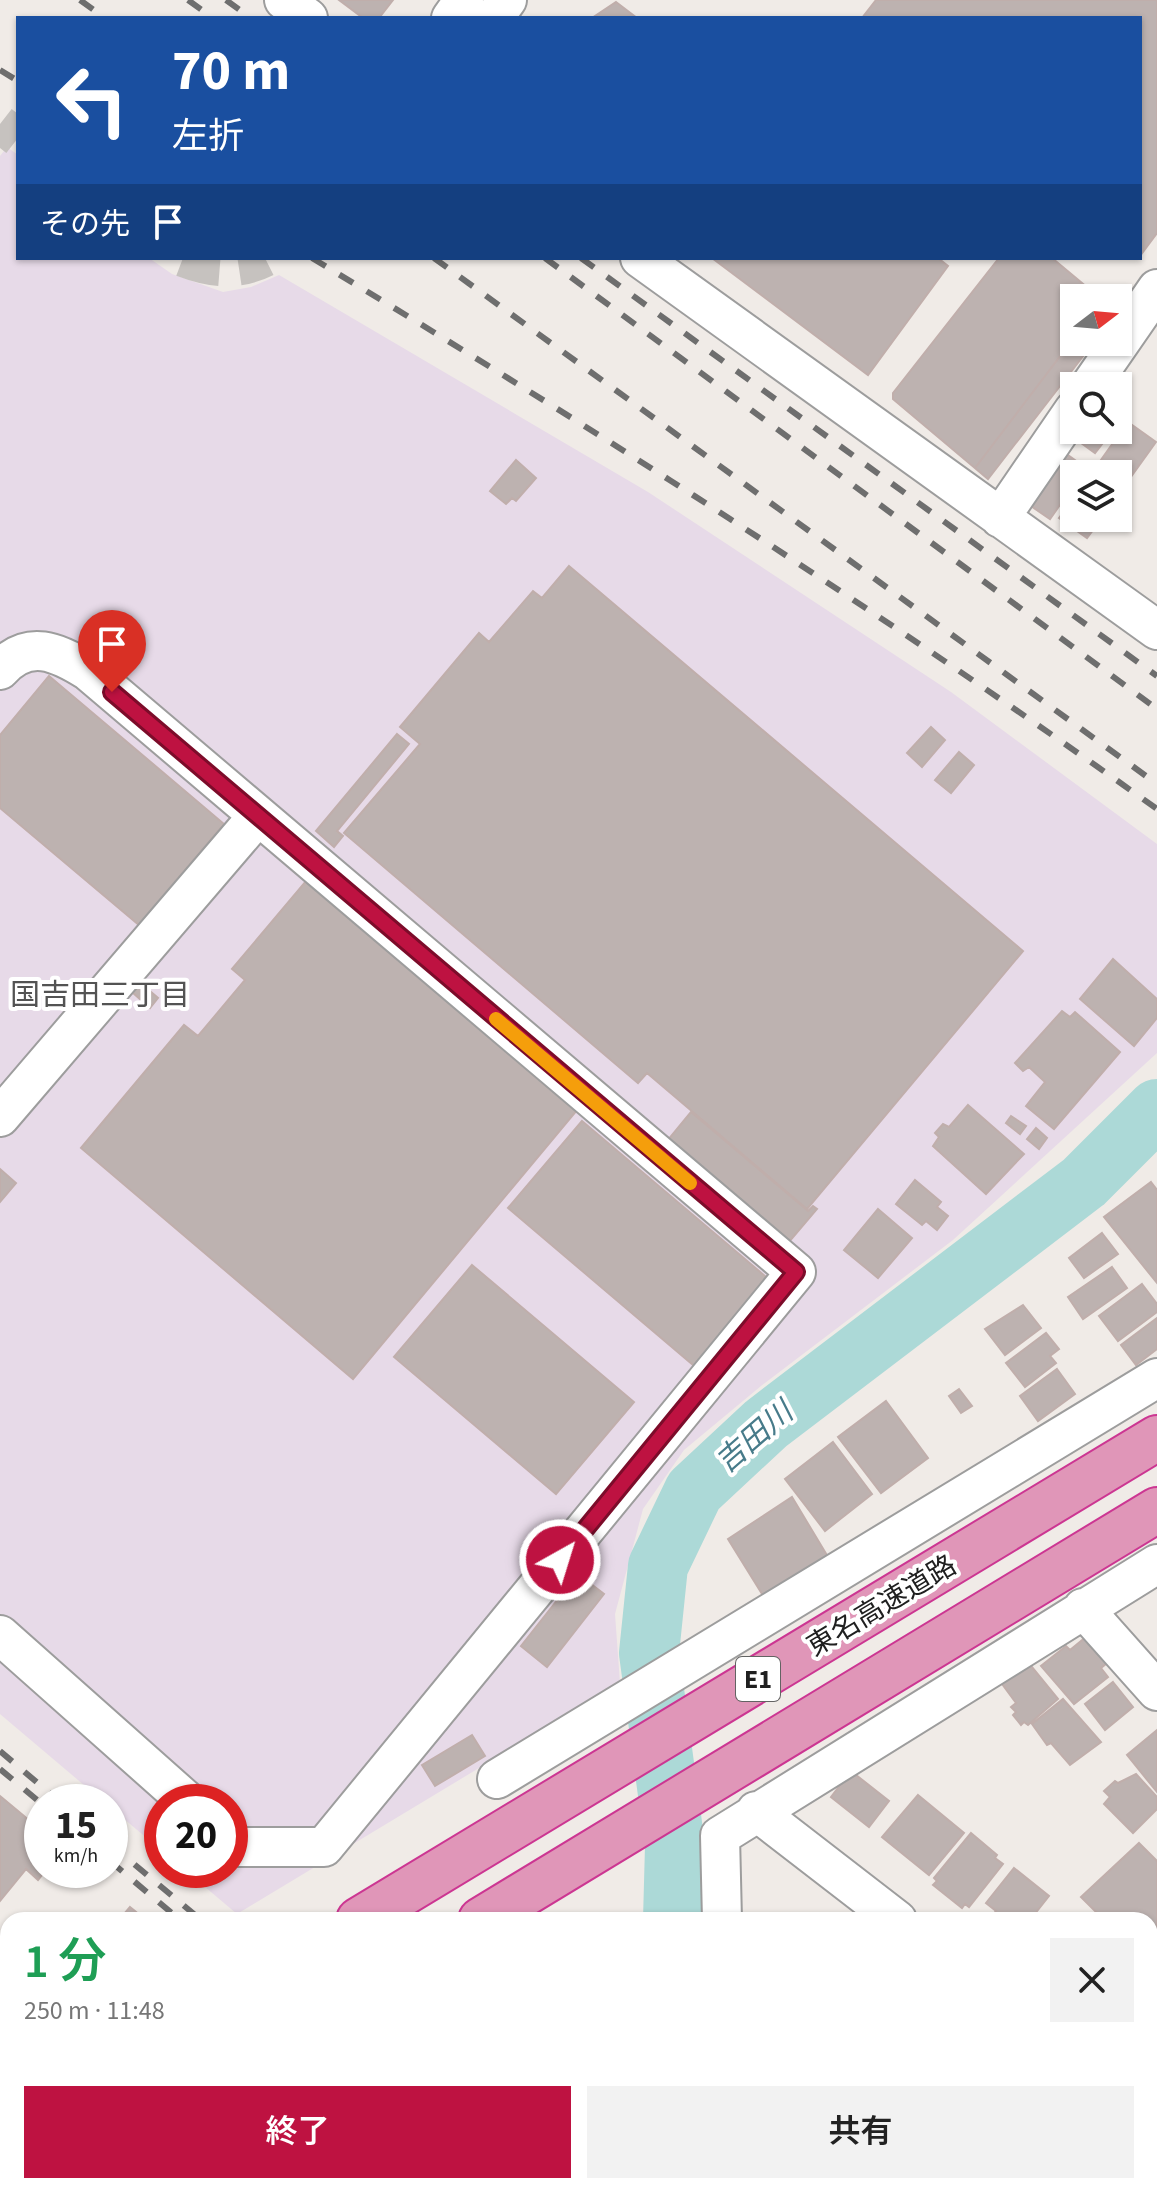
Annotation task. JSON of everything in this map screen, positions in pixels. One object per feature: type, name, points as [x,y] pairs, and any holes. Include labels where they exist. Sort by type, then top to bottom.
[{"type":"highway","name":"東名高速道路","points":[[372,1912],[1157,1438]]},
{"type":"highway","name":"E1","points":[[494,1912],[1157,1510]]},
{"type":"street","points":[[284,0],[305,16]]},
{"type":"street","points":[[643,260],[1157,630]]},
{"type":"street","points":[[1100,372],[1157,289]]},
{"type":"street","points":[[1000,518],[1060,430]]},
{"type":"street","points":[[0,670],[30,650],[60,653],[88,671],[796,1272],[324,1847],[248,1847]]},
{"type":"street","points":[[0,1117],[257,817]]},
{"type":"street","points":[[497,1779],[1157,1378]]},
{"type":"street","points":[[722,1912],[720,1836],[1157,1564]]},
{"type":"street","points":[[1083,1608],[1157,1691]]},
{"type":"street","points":[[0,1635],[168,1784]]},
{"type":"street","points":[[756,1811],[887,1912]]},
{"type":"shaded area","points":[[7,147],[16,154],[16,260],[152,260],[172,274],[223,292],[251,287],[279,275],[648,492],[951,692],[1157,844],[1157,1053],[953,1240],[761,1386],[684,1450],[643,1509],[615,1614],[620,1683],[240,1912],[235,1912],[206,1888],[248,1888],[248,1784],[144,1784],[144,1836],[128,1822],[128,1784],[83,1784],[0,1714],[0,156]]},
{"type":"building","points":[[339,0],[393,0],[381,16],[360,16]]},
{"type":"building","points":[[876,0],[1157,0],[1157,233],[1142,253],[1142,16],[864,16]]},
{"type":"building","points":[[616,2],[634,16],[595,16]]},
{"type":"building","points":[[715,260],[940,260],[948,266],[868,375]]},
{"type":"building","points":[[997,260],[1054,260],[1083,284],[1060,284],[1060,356],[975,468],[893,399],[893,393]]},
{"type":"building","points":[[1060,356],[1083,356],[1071,372],[1060,372],[1060,386],[988,479],[975,468]]},
{"type":"building","points":[[1132,425],[1156,442],[1132,475],[1132,460],[1101,460],[1112,444],[1132,444]]},
{"type":"building","points":[[1083,444],[1102,444],[1095,453]]},
{"type":"building","points":[[1061,450],[1075,460],[1060,460],[1060,505],[1050,519],[1025,502]]},
{"type":"building","points":[[516,460],[536,478],[516,501],[512,498],[506,504],[490,491]]},
{"type":"building","points":[[569,566],[1023,951],[807,1209],[647,1073],[638,1083],[344,833],[420,744],[400,727],[479,633],[489,642],[533,591],[542,598]]},
{"type":"building","points":[[49,676],[224,824],[139,925],[0,808],[0,735]]},
{"type":"building","points":[[931,727],[945,740],[922,767],[907,753]]},
{"type":"building","points":[[397,734],[409,744],[337,831],[343,836],[334,847],[316,831]]},
{"type":"building","points":[[959,752],[974,765],[951,793],[935,780]]},
{"type":"building","points":[[307,880],[577,1110],[353,1379],[81,1148],[184,1025],[198,1036],[245,980],[232,969]]},
{"type":"building","points":[[1113,959],[1157,999],[1157,1018],[1134,1046],[1080,999]]},
{"type":"building","points":[[130,974],[158,998],[150,1008],[123,984]]},
{"type":"building","points":[[1062,1011],[1070,1017],[1075,1012],[1120,1052],[1054,1129],[1026,1106],[1045,1082],[1029,1067],[1023,1071],[1015,1063]]},
{"type":"building","points":[[968,1105],[1024,1154],[986,1194],[933,1146],[939,1137],[935,1133],[943,1124],[949,1127]]},
{"type":"building","points":[[691,1112],[808,1211],[813,1206],[817,1209],[788,1243],[667,1141]]},
{"type":"building","points":[[1011,1116],[1026,1126],[1020,1134],[1006,1123]]},
{"type":"building","points":[[582,1121],[772,1282],[699,1370],[508,1208]]},
{"type":"building","points":[[1036,1128],[1047,1138],[1039,1149],[1027,1139]]},
{"type":"building","points":[[0,1169],[16,1183],[0,1202]]},
{"type":"building","points":[[915,1180],[941,1202],[937,1207],[948,1216],[937,1230],[926,1221],[922,1225],[896,1204]]},
{"type":"building","points":[[1151,1182],[1157,1190],[1157,1283],[1104,1217]]},
{"type":"building","points":[[878,1209],[912,1238],[878,1278],[844,1250]]},
{"type":"building","points":[[1102,1233],[1118,1254],[1084,1278],[1069,1258]]},
{"type":"building","points":[[472,1265],[634,1402],[556,1494],[394,1357]]},
{"type":"building","points":[[1112,1267],[1127,1288],[1083,1319],[1068,1297]]},
{"type":"building","points":[[1142,1284],[1157,1304],[1157,1312],[1118,1341],[1099,1316]]},
{"type":"building","points":[[1023,1305],[1041,1328],[1005,1355],[985,1329]]},
{"type":"building","points":[[1157,1318],[1157,1349],[1136,1365],[1121,1345]]},
{"type":"building","points":[[1046,1333],[1059,1349],[1050,1356],[1056,1363],[1025,1387],[1006,1363]]},
{"type":"building","points":[[1057,1369],[1075,1394],[1038,1421],[1020,1396]]},
{"type":"building","points":[[959,1389],[972,1406],[961,1413],[949,1396]]},
{"type":"building","points":[[886,1401],[928,1458],[881,1493],[838,1437]]},
{"type":"building","points":[[833,1442],[872,1494],[825,1531],[785,1479]]},
{"type":"building","points":[[792,1497],[828,1557],[764,1597],[728,1539]]},
{"type":"building","points":[[578,1574],[604,1594],[547,1667],[521,1646]]},
{"type":"building","points":[[1086,1637],[1107,1663],[1101,1668],[1108,1677],[1074,1704],[1041,1666],[1066,1646],[1070,1650]]},
{"type":"building","points":[[1027,1661],[1058,1699],[1028,1725],[1024,1722],[1021,1725],[1011,1707],[1016,1703],[1002,1684]]},
{"type":"building","points":[[1113,1682],[1133,1707],[1105,1730],[1085,1704]]},
{"type":"building","points":[[1063,1699],[1101,1742],[1070,1765],[1051,1743],[1047,1745],[1032,1724]]},
{"type":"building","points":[[1157,1730],[1157,1792],[1127,1755]]},
{"type":"building","points":[[472,1735],[485,1756],[435,1786],[422,1765]]},
{"type":"building","points":[[851,1771],[889,1801],[869,1827],[831,1797]]},
{"type":"building","points":[[1136,1774],[1157,1797],[1157,1809],[1133,1833],[1104,1804],[1110,1797],[1104,1791],[1115,1781],[1118,1783]]},
{"type":"building","points":[[918,1795],[964,1833],[929,1875],[882,1837]]},
{"type":"building","points":[[0,1796],[24,1816],[24,1871],[0,1901]]},
{"type":"building","points":[[971,1833],[1003,1864],[969,1907],[965,1904],[962,1908],[933,1885],[937,1881],[934,1878]]},
{"type":"building","points":[[1139,1843],[1157,1861],[1157,1912],[1096,1912],[1081,1897]]},
{"type":"building","points":[[1014,1868],[1049,1896],[1036,1912],[995,1912],[986,1903]]},
{"type":"waterway","name":"吉田川","points":[[673,1912],[675,1846],[649,1653],[658,1566],[694,1491],[766,1424],[1084,1182],[1157,1109]]},
{"type":"tunnel","points":[[0,124],[16,136]]},
{"type":"tunnel","points":[[189,260],[224,267],[260,260]]},
{"type":"railway","points":[[80,0],[102,16]]},
{"type":"railway","points":[[188,0],[210,16]]},
{"type":"railway","points":[[226,0],[248,16]]},
{"type":"railway","points":[[0,70],[16,80]]},
{"type":"railway","points":[[315,260],[740,525],[950,665],[1157,809]]},
{"type":"railway","points":[[437,260],[1157,784]]},
{"type":"railway","points":[[548,260],[1157,709]]},
{"type":"railway","points":[[584,260],[1157,676]]},
{"type":"railway","points":[[0,1751],[39,1784]]},
{"type":"railway","points":[[0,1769],[24,1789]]},
{"type":"railway","points":[[128,1859],[191,1912]]},
{"type":"railway","points":[[128,1876],[171,1912]]},
{"type":"slow traffic","points":[[496,1019],[690,1183]]},
{"type":"district","name":"国吉田三丁目","points":[[100,995]]},
{"type":"route","points":[[112,692],[796,1272],[560,1560]]}]
